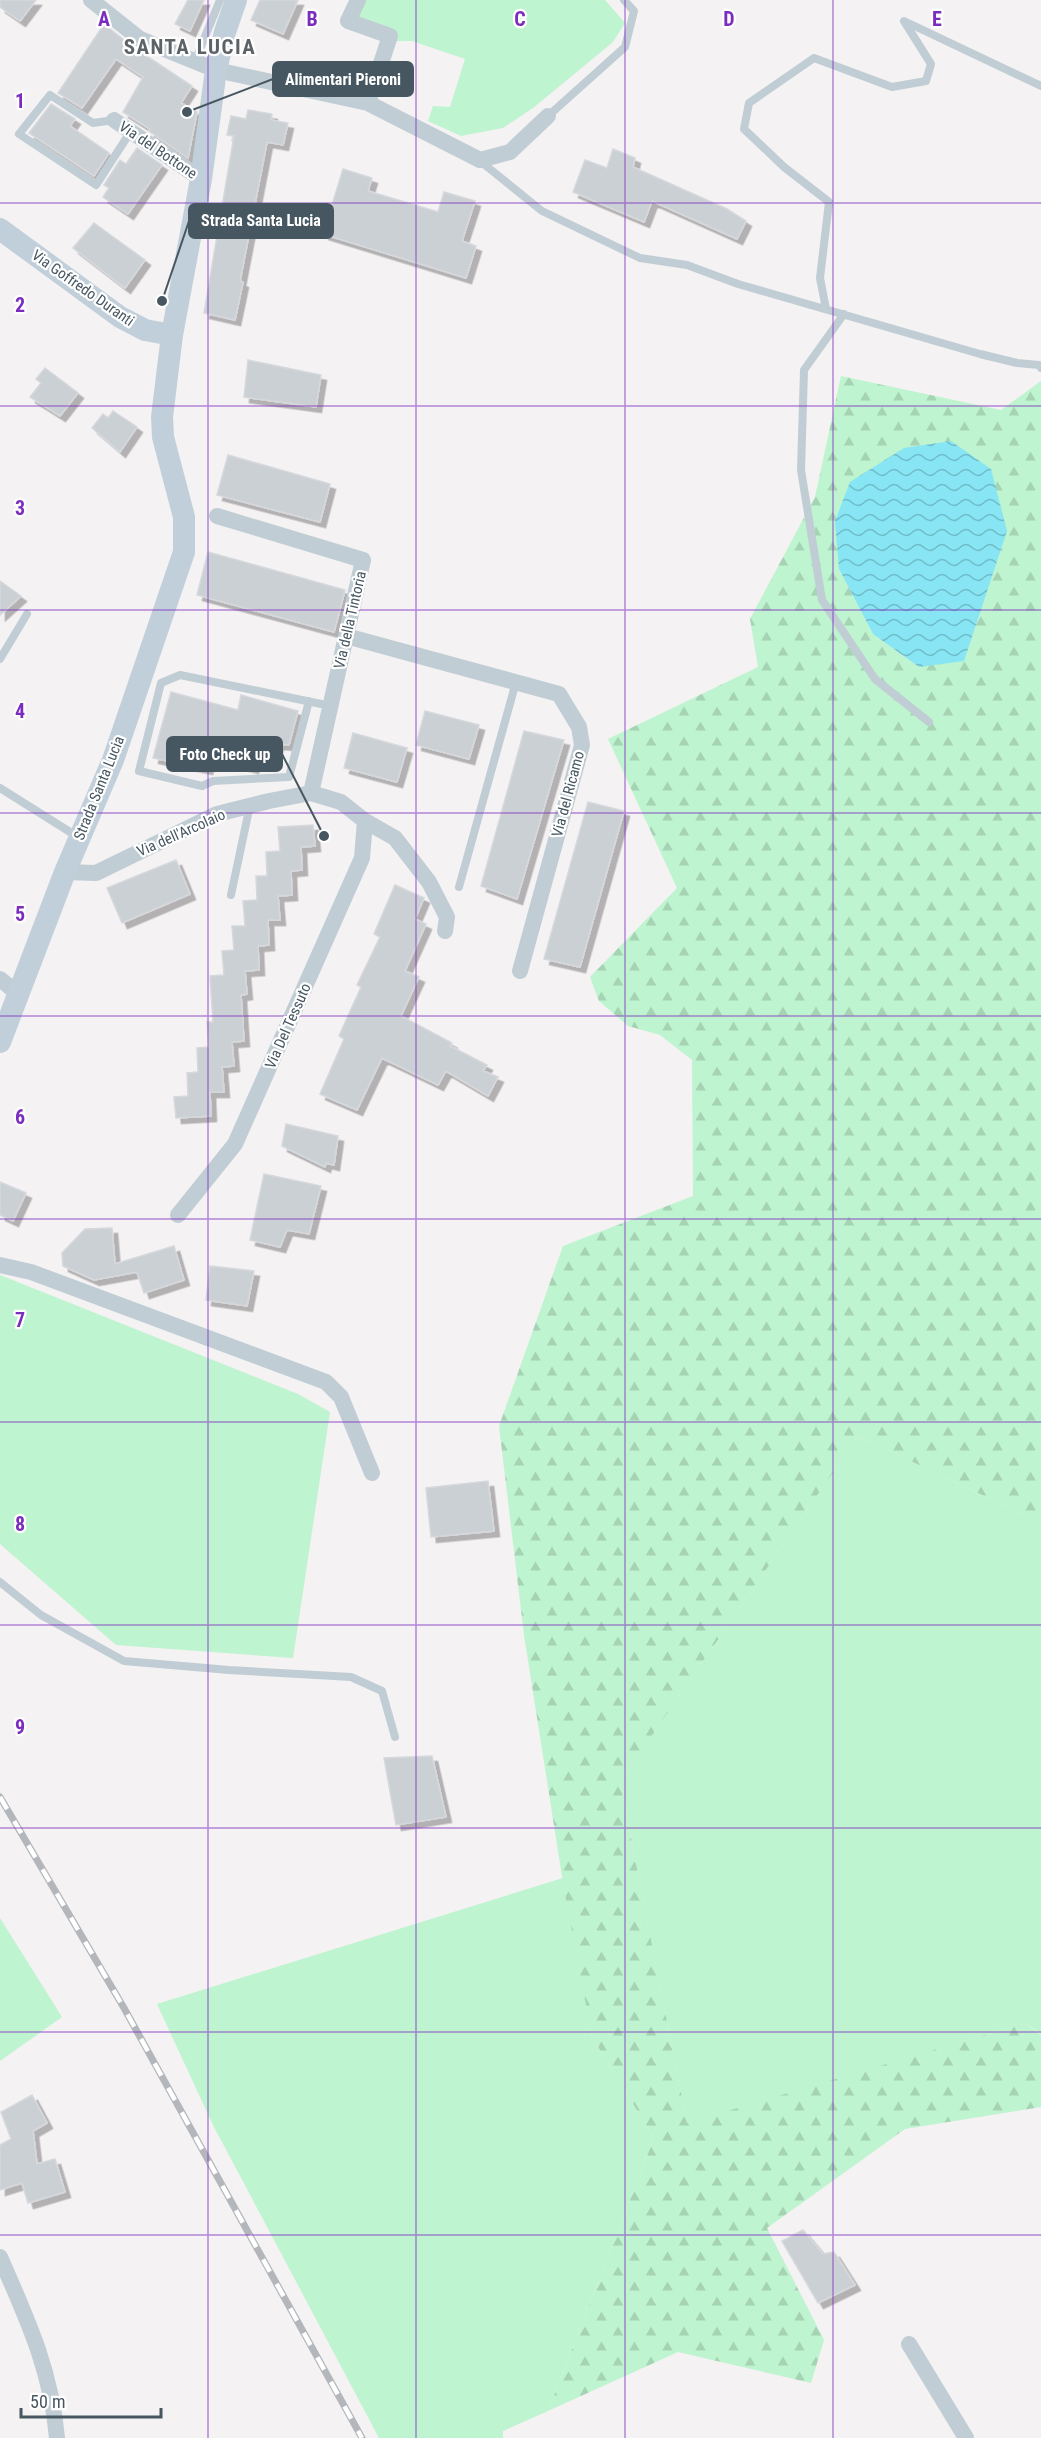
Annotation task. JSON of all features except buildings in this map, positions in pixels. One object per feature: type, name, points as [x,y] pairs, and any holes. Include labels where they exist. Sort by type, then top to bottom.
[{"type":"street","points":[[92,0],[140,39],[216,70],[368,103],[480,160],[510,152],[548,116]]},
{"type":"street","name":"Strada Santa Lucia","points":[[0,1042],[65,872],[113,760],[184,552],[184,518],[163,437],[162,417],[172,335],[201,179],[216,70],[236,0]]},
{"type":"street","points":[[358,0],[348,21],[390,36],[368,103]]},
{"type":"street","name":"Via del Bottone","points":[[114,120],[201,179]]},
{"type":"street","name":"Via Goffredo Duranti","points":[[0,229],[120,317],[145,330],[172,335]]},
{"type":"street","name":"Via della Tintoria","points":[[217,516],[363,560],[311,793]]},
{"type":"street","name":"Via del Ricamo","points":[[346,636],[559,694],[579,727],[582,745],[520,971]]},
{"type":"street","name":"Via dell'Arcolaio","points":[[65,872],[96,873],[217,814],[311,793],[341,802],[365,821],[395,838],[429,882],[447,917],[445,931]]},
{"type":"street","name":"Via Del Tessuto","points":[[178,1215],[235,1144],[362,858],[365,821]]},
{"type":"street","points":[[0,979],[17,993]]},
{"type":"street","points":[[0,1266],[31,1272],[326,1382],[341,1397],[372,1473]]},
{"type":"street","points":[[0,2257],[37,2341],[55,2410],[57,2438]]},
{"type":"street","points":[[909,2344],[966,2438]]},
{"type":"lane","points":[[195,61],[220,0]]},
{"type":"lane","points":[[548,116],[625,47],[634,11],[624,0]]},
{"type":"lane","points":[[826,309],[820,278],[829,202],[783,167],[744,129],[749,103],[814,58],[892,87],[926,81],[931,64],[904,21],[1041,86]]},
{"type":"lane","points":[[114,120],[93,123],[50,95],[19,134],[96,185],[130,131]]},
{"type":"lane","points":[[480,160],[542,211],[640,258],[687,265],[738,284],[980,354],[1040,366]]},
{"type":"lane","points":[[844,314],[804,370],[801,470],[822,600],[875,678],[929,722]]},
{"type":"lane","points":[[0,659],[27,614]]},
{"type":"lane","points":[[309,701],[289,777],[213,782],[202,786],[139,771],[161,684],[180,675],[309,701],[331,706]]},
{"type":"lane","points":[[459,887],[516,682]]},
{"type":"lane","points":[[0,788],[79,838]]},
{"type":"lane","points":[[231,895],[250,806]]},
{"type":"lane","points":[[0,1582],[41,1615],[124,1661],[351,1677],[382,1691],[395,1737]]},
{"type":"green space","points":[[362,0],[605,0],[625,23],[613,42],[533,108],[503,128],[461,136],[428,121],[433,106],[450,107],[465,59],[412,41],[394,41],[353,19]]},
{"type":"green space","points":[[841,376],[1001,410],[1041,381],[1041,1523],[858,1436],[620,1782],[687,2123],[1025,2023],[1041,2035],[1041,2107],[905,2129],[767,2228],[824,2340],[811,2383],[678,2352],[548,2411],[654,2138],[592,2037],[564,1889],[524,1635],[499,1426],[563,1246],[693,1196],[692,1060],[660,1035],[628,1026],[599,1001],[590,977],[677,888],[608,739],[758,667],[750,619],[815,497]],"holes":[[[839,569],[919,667],[873,634]]]},
{"type":"green space","points":[[0,1275],[298,1394],[330,1412],[293,1658],[116,1645],[0,1544]]},
{"type":"green space","points":[[858,1436],[1041,1523],[1041,2034],[1025,2023],[687,2124],[620,1782]]},
{"type":"green space","points":[[563,1878],[592,2037],[654,2138],[548,2411],[503,2431],[503,2438],[379,2438],[213,2125],[157,2004]]},
{"type":"green space","points":[[0,1918],[62,2017],[0,2061]]},
{"type":"water","points":[[951,441],[991,469],[1007,531],[964,661],[919,667],[873,634],[839,569],[835,521],[850,482],[904,448]]},
{"type":"railway","points":[[0,1797],[124,2008],[362,2438]]},
{"type":"place","name":"Alimentari Pieroni","points":[[187,112]]},
{"type":"place","name":"Strada Santa Lucia","points":[[162,301]]},
{"type":"place","name":"Foto Check up","points":[[324,836]]},
{"type":"district","name":"SANTA LUCIA","points":[[190,47]]}]
